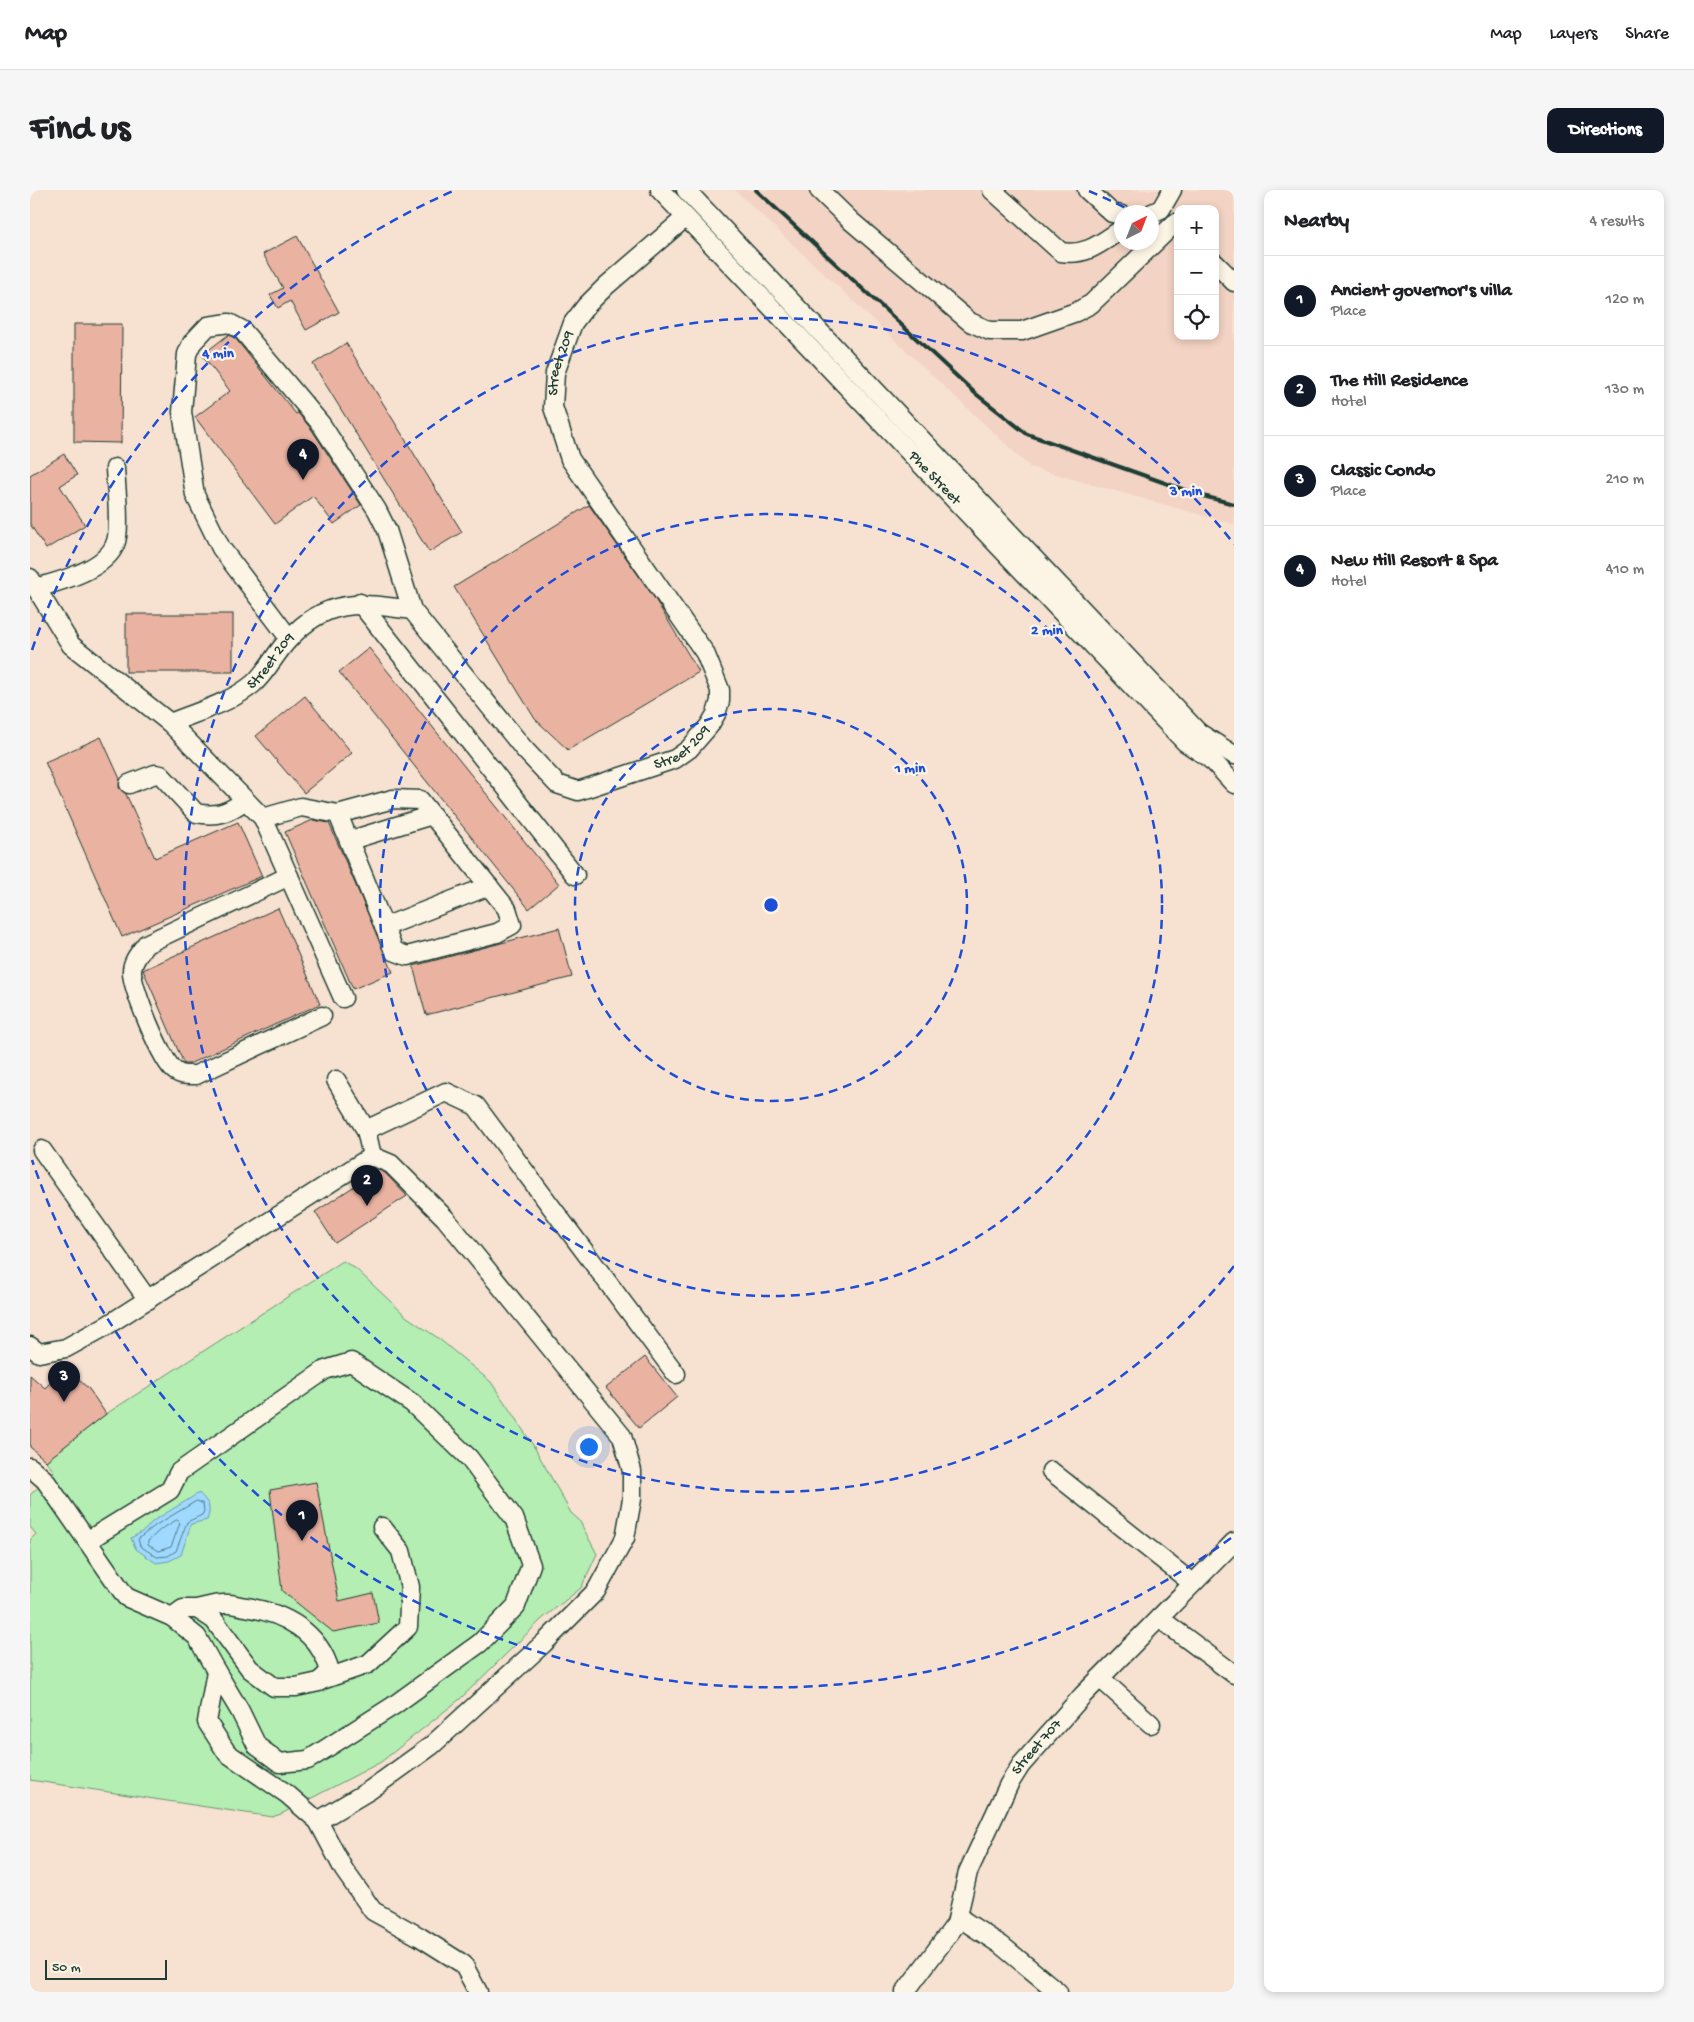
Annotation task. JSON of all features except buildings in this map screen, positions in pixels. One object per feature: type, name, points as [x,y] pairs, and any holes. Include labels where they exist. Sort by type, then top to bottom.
[{"type":"street","name":"Phe Street","points":[[660,190],[1185,742],[1212,760],[1234,784]]},
{"type":"street","name":"Phe Street","points":[[686,190],[1197,731],[1212,760]]},
{"type":"street","points":[[819,190],[851,221],[970,322],[990,331],[1022,331],[1065,316],[1091,304],[1174,226]]},
{"type":"street","points":[[992,190],[1061,252],[1075,254],[1092,250],[1114,235]]},
{"type":"street","points":[[1087,190],[1114,213]]},
{"type":"street","points":[[1159,207],[1172,190]]},
{"type":"street","points":[[1159,213],[1174,223]]},
{"type":"street","name":"Street 209","points":[[170,723],[224,701],[254,684],[289,638],[316,614],[360,603],[412,610],[524,749],[557,784],[578,791],[675,759],[688,749],[709,726],[716,714],[720,701],[720,690],[714,670],[705,653],[570,459],[553,407],[555,373],[573,323],[586,306],[606,286],[685,218]]},
{"type":"street","points":[[1219,267],[1234,282]]},
{"type":"street","points":[[289,638],[221,548],[195,495],[182,412],[187,354],[192,343],[208,326],[229,323],[242,330],[321,424],[377,510],[387,530],[412,610]]},
{"type":"street","points":[[115,468],[117,538],[112,552],[103,561],[68,579],[33,583],[71,645],[170,723],[263,818],[342,998]]},
{"type":"street","points":[[360,603],[575,875]]},
{"type":"street","points":[[1197,731],[1234,755]]},
{"type":"street","points":[[130,784],[155,774],[161,775],[196,813],[202,814],[220,815],[229,812],[245,800]]},
{"type":"street","points":[[263,818],[301,807],[338,814],[393,799],[420,800],[507,910],[512,925],[497,933],[407,956],[394,951],[351,840],[338,814]]},
{"type":"street","points":[[351,840],[432,815]]},
{"type":"street","points":[[289,876],[146,944],[138,955],[132,971],[150,1029],[172,1070],[182,1075],[196,1075],[322,1016]]},
{"type":"street","points":[[384,927],[489,886]]},
{"type":"street","points":[[336,1080],[366,1130],[372,1156]]},
{"type":"street","points":[[366,1130],[446,1092],[476,1106],[676,1374]]},
{"type":"street","points":[[42,1150],[148,1300]]},
{"type":"street","points":[[30,1346],[39,1353],[66,1348],[148,1300],[372,1156]]},
{"type":"street","points":[[318,1821],[370,1790],[430,1746],[544,1643],[596,1591],[626,1538],[632,1499],[632,1472],[622,1436],[445,1218],[391,1164],[372,1156]]},
{"type":"street","points":[[30,1467],[44,1480],[87,1542],[126,1597],[172,1617],[197,1637],[240,1711],[257,1746],[280,1764],[308,1760],[393,1706],[480,1643],[516,1606],[531,1565],[514,1518],[469,1458],[412,1403],[351,1362],[325,1370],[179,1472],[170,1490],[87,1542]]},
{"type":"street","points":[[1052,1471],[1192,1584]]},
{"type":"street","points":[[197,1609],[214,1620],[250,1669],[274,1687],[296,1687],[319,1682],[368,1664],[408,1627],[410,1587],[401,1551],[382,1527]]},
{"type":"street","name":"Street 707","points":[[905,1992],[958,1917],[961,1896],[968,1872],[1009,1784],[1033,1749],[1192,1584],[1232,1547]]},
{"type":"street","points":[[172,1617],[183,1609],[197,1609],[225,1603],[258,1609],[288,1618],[316,1640],[325,1655],[330,1671],[319,1682]]},
{"type":"street","points":[[1159,1618],[1234,1674]]},
{"type":"street","points":[[216,1671],[207,1722],[227,1753],[287,1794],[318,1821],[344,1870],[373,1911],[420,1936],[463,1964],[478,1992]]},
{"type":"street","points":[[1100,1678],[1151,1724]]},
{"type":"street","points":[[958,1917],[1001,1945],[1058,1992]]},
{"type":"shaded area","points":[[735,190],[1234,190],[1234,524],[1030,467]]},
{"type":"green space","points":[[343,1261],[356,1269],[407,1317],[438,1338],[491,1382],[533,1445],[571,1513],[579,1520],[597,1554],[581,1588],[542,1619],[460,1699],[381,1762],[281,1814],[272,1817],[30,1780],[30,1540],[36,1534],[30,1527],[30,1495],[54,1472],[46,1461],[106,1414]]},
{"type":"water","points":[[199,1493],[208,1505],[207,1520],[191,1524],[181,1555],[169,1561],[156,1563],[136,1549],[131,1538],[145,1530],[153,1521]]},
{"type":"railway","points":[[756,190],[976,394],[1027,434],[1199,495],[1234,504]]},
{"type":"place","name":"New Hill Resort & Spa","points":[[303,480]]},
{"type":"place","name":"The Hill Residence","points":[[367,1206]]},
{"type":"place","name":"Classic Condo","points":[[64,1402]]},
{"type":"place","name":"Ancient governor's villa","points":[[302,1541]]}]
